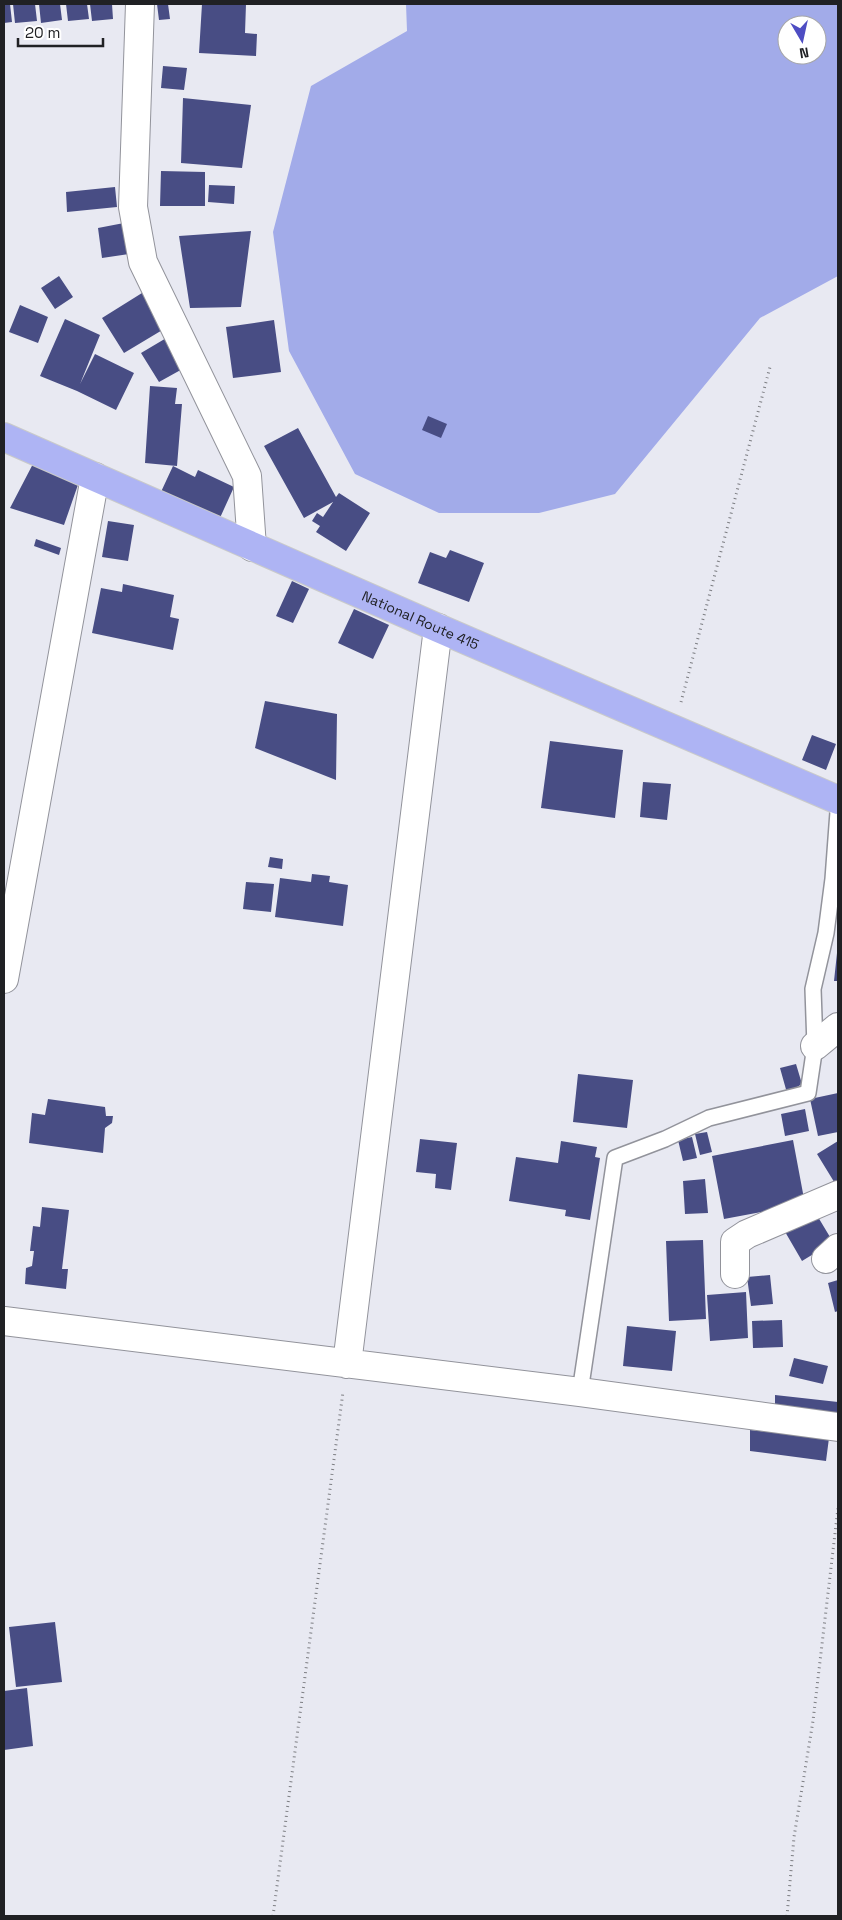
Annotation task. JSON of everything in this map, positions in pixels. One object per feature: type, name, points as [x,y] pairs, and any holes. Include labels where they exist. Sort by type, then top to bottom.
[{"type":"highway","name":"National Route 415","points":[[4,437],[438,628],[838,800]]},
{"type":"street","points":[[140,4],[133,207],[143,262],[248,476],[252,547]]},
{"type":"street","points":[[4,978],[95,477]]},
{"type":"street","points":[[347,1364],[438,628]]},
{"type":"street","points":[[815,1046],[838,1027]]},
{"type":"street","points":[[735,1274],[735,1242],[747,1234],[838,1195]]},
{"type":"street","points":[[4,1321],[580,1392],[838,1427]]},
{"type":"lane","points":[[580,1392],[615,1158],[665,1139],[709,1118],[808,1093],[815,1046],[813,989],[826,934],[833,879],[838,812]]},
{"type":"path","points":[[673,729],[770,367]]},
{"type":"path","points":[[273,1916],[347,1364]]},
{"type":"path","points":[[787,1916],[794,1837],[813,1721],[838,1508]]},
{"type":"shaded area","points":[[406,4],[838,4],[838,276],[760,318],[615,494],[539,513],[439,513],[355,474],[289,351],[273,232],[311,86],[407,31]]},
{"type":"building","points":[[4,4],[10,4],[12,22],[4,23]]},
{"type":"building","points":[[13,4],[35,4],[37,21],[15,23]]},
{"type":"building","points":[[39,4],[60,4],[62,20],[41,23]]},
{"type":"building","points":[[66,4],[87,4],[89,19],[68,21]]},
{"type":"building","points":[[90,4],[112,4],[113,19],[92,21]]},
{"type":"building","points":[[157,4],[168,4],[170,19],[159,20]]},
{"type":"building","points":[[202,4],[246,4],[245,33],[257,34],[256,56],[199,53]]},
{"type":"building","points":[[163,66],[187,68],[184,90],[161,88]]},
{"type":"building","points":[[183,98],[251,105],[242,168],[181,163]]},
{"type":"building","points":[[161,171],[205,172],[205,206],[160,206]]},
{"type":"building","points":[[209,185],[235,186],[234,204],[208,202]]},
{"type":"building","points":[[115,187],[117,207],[67,212],[66,192]]},
{"type":"building","points":[[124,223],[129,254],[102,258],[98,228]]},
{"type":"building","points":[[251,231],[241,307],[190,308],[179,236]]},
{"type":"building","points":[[59,276],[73,297],[55,309],[41,288]]},
{"type":"building","points":[[142,293],[164,329],[124,353],[102,318]]},
{"type":"building","points":[[20,305],[48,317],[38,343],[9,332]]},
{"type":"building","points":[[65,319],[100,335],[80,384],[95,354],[134,373],[116,410],[40,376]]},
{"type":"building","points":[[274,320],[281,372],[233,378],[226,327]]},
{"type":"building","points":[[168,337],[186,367],[159,382],[141,353]]},
{"type":"building","points":[[150,386],[177,388],[175,404],[182,404],[177,466],[145,463]]},
{"type":"building","points":[[428,416],[447,424],[441,438],[422,430]]},
{"type":"building","points":[[298,428],[336,497],[339,493],[370,513],[346,551],[316,532],[320,526],[312,521],[317,513],[323,517],[333,502],[304,518],[264,446]]},
{"type":"building","points":[[35,460],[80,479],[64,525],[10,508]]},
{"type":"building","points":[[173,466],[195,477],[198,470],[234,487],[219,520],[160,494]]},
{"type":"building","points":[[108,521],[134,525],[128,561],[102,557]]},
{"type":"building","points":[[36,539],[61,548],[59,555],[34,546]]},
{"type":"building","points":[[450,550],[484,563],[469,602],[418,583],[430,552],[446,558]]},
{"type":"building","points":[[292,581],[309,589],[293,623],[276,616]]},
{"type":"building","points":[[123,584],[174,595],[170,617],[179,619],[173,650],[92,633],[101,588],[122,592]]},
{"type":"building","points":[[354,609],[389,625],[373,659],[338,643]]},
{"type":"building","points":[[265,701],[337,714],[336,780],[255,748]]},
{"type":"building","points":[[812,735],[836,744],[826,770],[802,760]]},
{"type":"building","points":[[550,741],[623,750],[615,818],[541,808]]},
{"type":"building","points":[[643,782],[671,784],[667,820],[640,817]]},
{"type":"building","points":[[270,857],[283,859],[282,869],[268,867]]},
{"type":"building","points":[[312,874],[330,876],[329,882],[348,885],[343,926],[275,917],[280,878],[311,882]]},
{"type":"building","points":[[246,882],[274,884],[271,912],[243,909]]},
{"type":"building","points":[[837,953],[838,981],[834,981]]},
{"type":"building","points":[[796,1064],[802,1084],[787,1093],[780,1068]]},
{"type":"building","points":[[578,1074],[633,1080],[627,1128],[573,1122]]},
{"type":"building","points":[[838,1093],[838,1132],[818,1136],[810,1099]]},
{"type":"building","points":[[48,1099],[105,1107],[106,1116],[113,1116],[112,1123],[105,1128],[103,1153],[29,1143],[32,1113],[45,1115]]},
{"type":"building","points":[[805,1109],[809,1131],[785,1136],[781,1114]]},
{"type":"building","points":[[707,1132],[712,1152],[700,1155],[695,1134]]},
{"type":"building","points":[[692,1137],[697,1158],[683,1161],[678,1140]]},
{"type":"building","points":[[420,1139],[457,1143],[451,1190],[435,1188],[436,1174],[416,1172]]},
{"type":"building","points":[[793,1140],[805,1204],[724,1219],[712,1156]]},
{"type":"building","points":[[561,1141],[597,1147],[595,1157],[600,1158],[590,1220],[565,1216],[566,1210],[509,1201],[516,1157],[558,1163]]},
{"type":"building","points":[[838,1141],[838,1183],[836,1185],[817,1154]]},
{"type":"building","points":[[705,1179],[708,1213],[685,1214],[683,1181]]},
{"type":"building","points":[[42,1207],[69,1210],[62,1269],[68,1269],[66,1289],[25,1284],[26,1268],[32,1266],[34,1251],[30,1251],[33,1226],[40,1227]]},
{"type":"building","points":[[815,1212],[833,1242],[802,1261],[784,1230]]},
{"type":"building","points":[[703,1240],[706,1319],[669,1321],[666,1241]]},
{"type":"building","points":[[770,1275],[773,1304],[751,1306],[747,1277]]},
{"type":"building","points":[[838,1280],[838,1311],[835,1312],[828,1283]]},
{"type":"building","points":[[746,1292],[748,1338],[710,1341],[707,1295]]},
{"type":"building","points":[[782,1320],[783,1347],[753,1348],[752,1321]]},
{"type":"building","points":[[627,1326],[676,1331],[672,1371],[623,1366]]},
{"type":"building","points":[[794,1358],[828,1366],[823,1384],[789,1376]]},
{"type":"building","points":[[775,1395],[838,1402],[838,1419],[775,1413]]},
{"type":"building","points":[[750,1430],[829,1438],[826,1461],[750,1451]]},
{"type":"building","points":[[55,1622],[62,1682],[16,1687],[9,1627]]},
{"type":"building","points":[[27,1688],[33,1746],[4,1750],[4,1691]]}]
